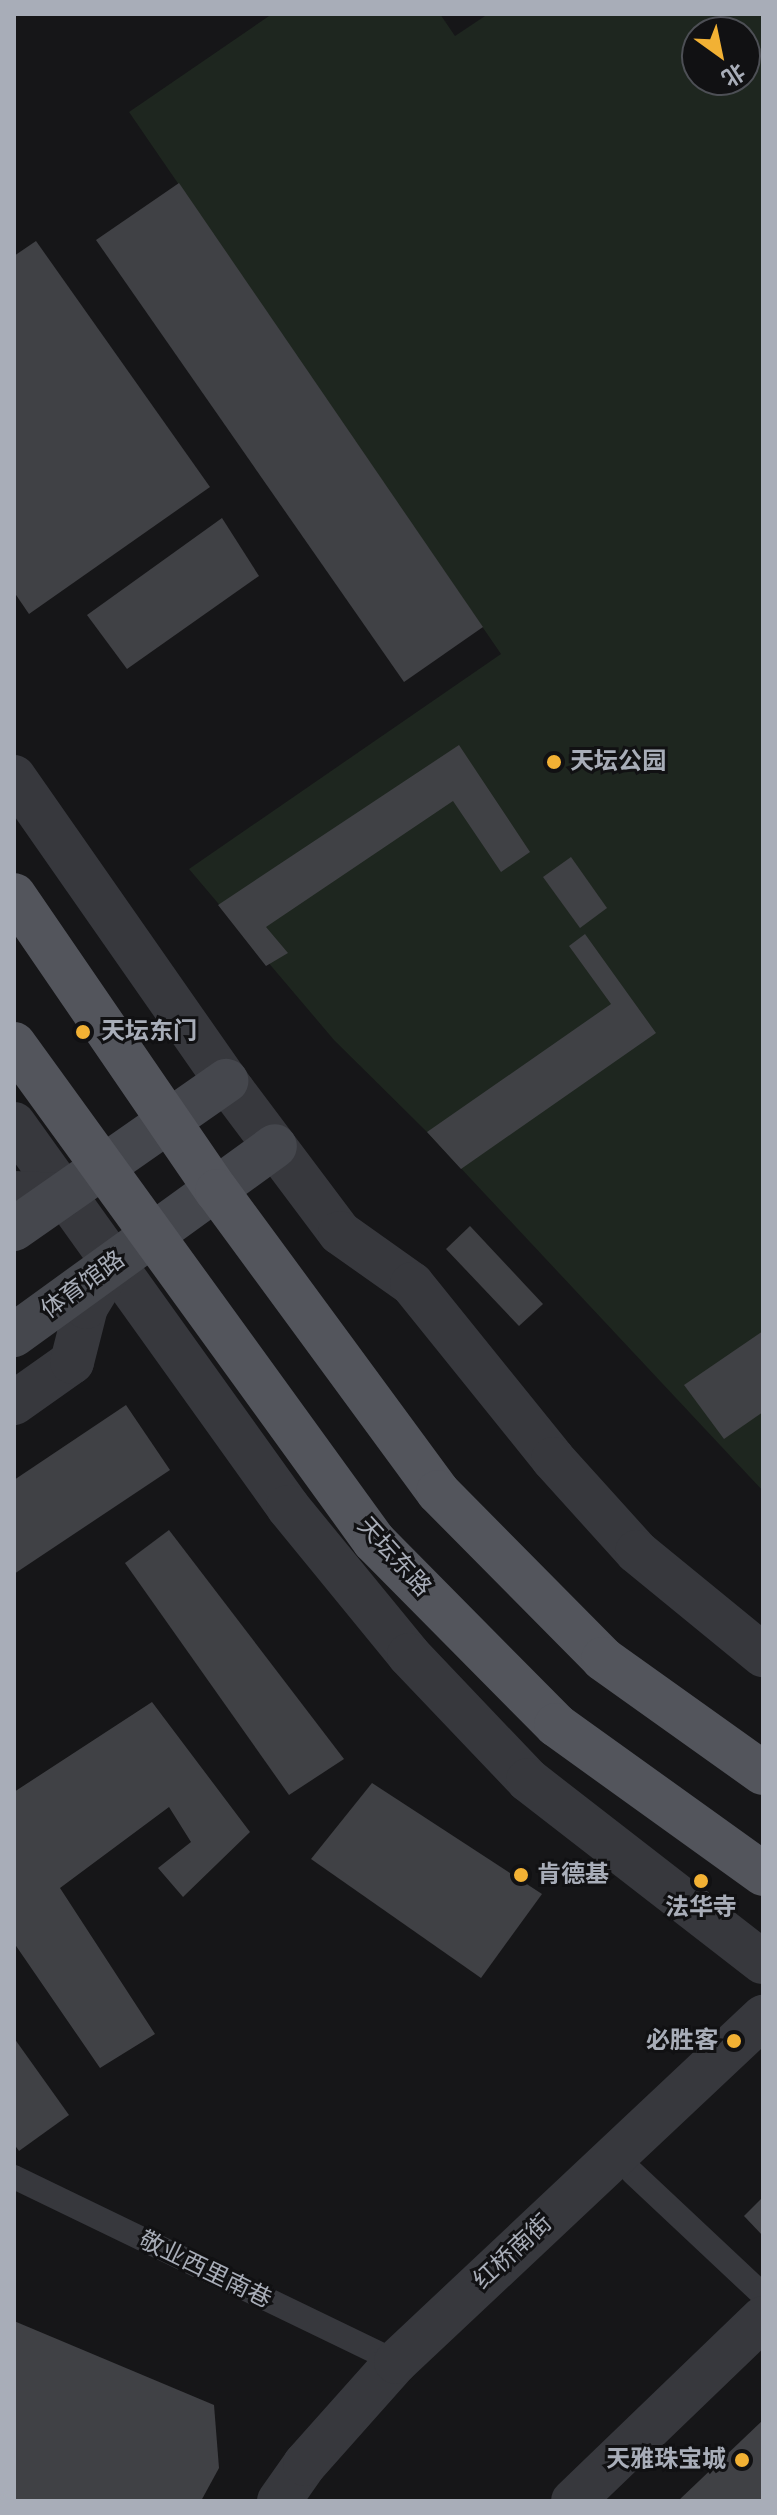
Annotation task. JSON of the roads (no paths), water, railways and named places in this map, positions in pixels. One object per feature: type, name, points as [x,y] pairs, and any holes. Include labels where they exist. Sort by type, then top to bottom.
[{"type":"main road","points":[[14,895],[217,1191],[438,1492],[603,1659],[763,1773]]},
{"type":"main road","name":"天坛东路","points":[[14,1044],[374,1541],[556,1725],[763,1874]]},
{"type":"main road","points":[[14,1229],[226,1081]]},
{"type":"main road","name":"体育馆路","points":[[14,1335],[217,1191],[275,1146]]},
{"type":"street","points":[[14,777],[226,1081],[340,1233],[412,1284],[553,1459],[637,1552],[763,1655]]},
{"type":"street","name":"天坛东路","points":[[14,1124],[288,1507],[409,1655],[528,1780],[763,1962]]},
{"type":"street","points":[[14,1193],[63,1195]]},
{"type":"street","points":[[14,1403],[72,1362],[86,1307],[112,1264]]},
{"type":"street","name":"红桥南街","points":[[279,2501],[305,2464],[396,2362],[763,2017]]},
{"type":"street","name":"红桥南街","points":[[310,2501],[330,2471],[417,2378],[763,2049]]},
{"type":"street","points":[[573,2501],[763,2318]]},
{"type":"lane","points":[[633,2173],[763,2295]]},
{"type":"lane","name":"敬业西里南巷","points":[[14,2177],[396,2362]]},
{"type":"place","name":"天坛公园","points":[[554,762]]},
{"type":"place","name":"天坛东门","points":[[83,1032]]},
{"type":"place","name":"肯德基","points":[[521,1875]]},
{"type":"place","name":"法华寺","points":[[701,1881]]},
{"type":"place","name":"必胜客","points":[[734,2041]]},
{"type":"place","name":"天雅珠宝城","points":[[742,2460]]}]
